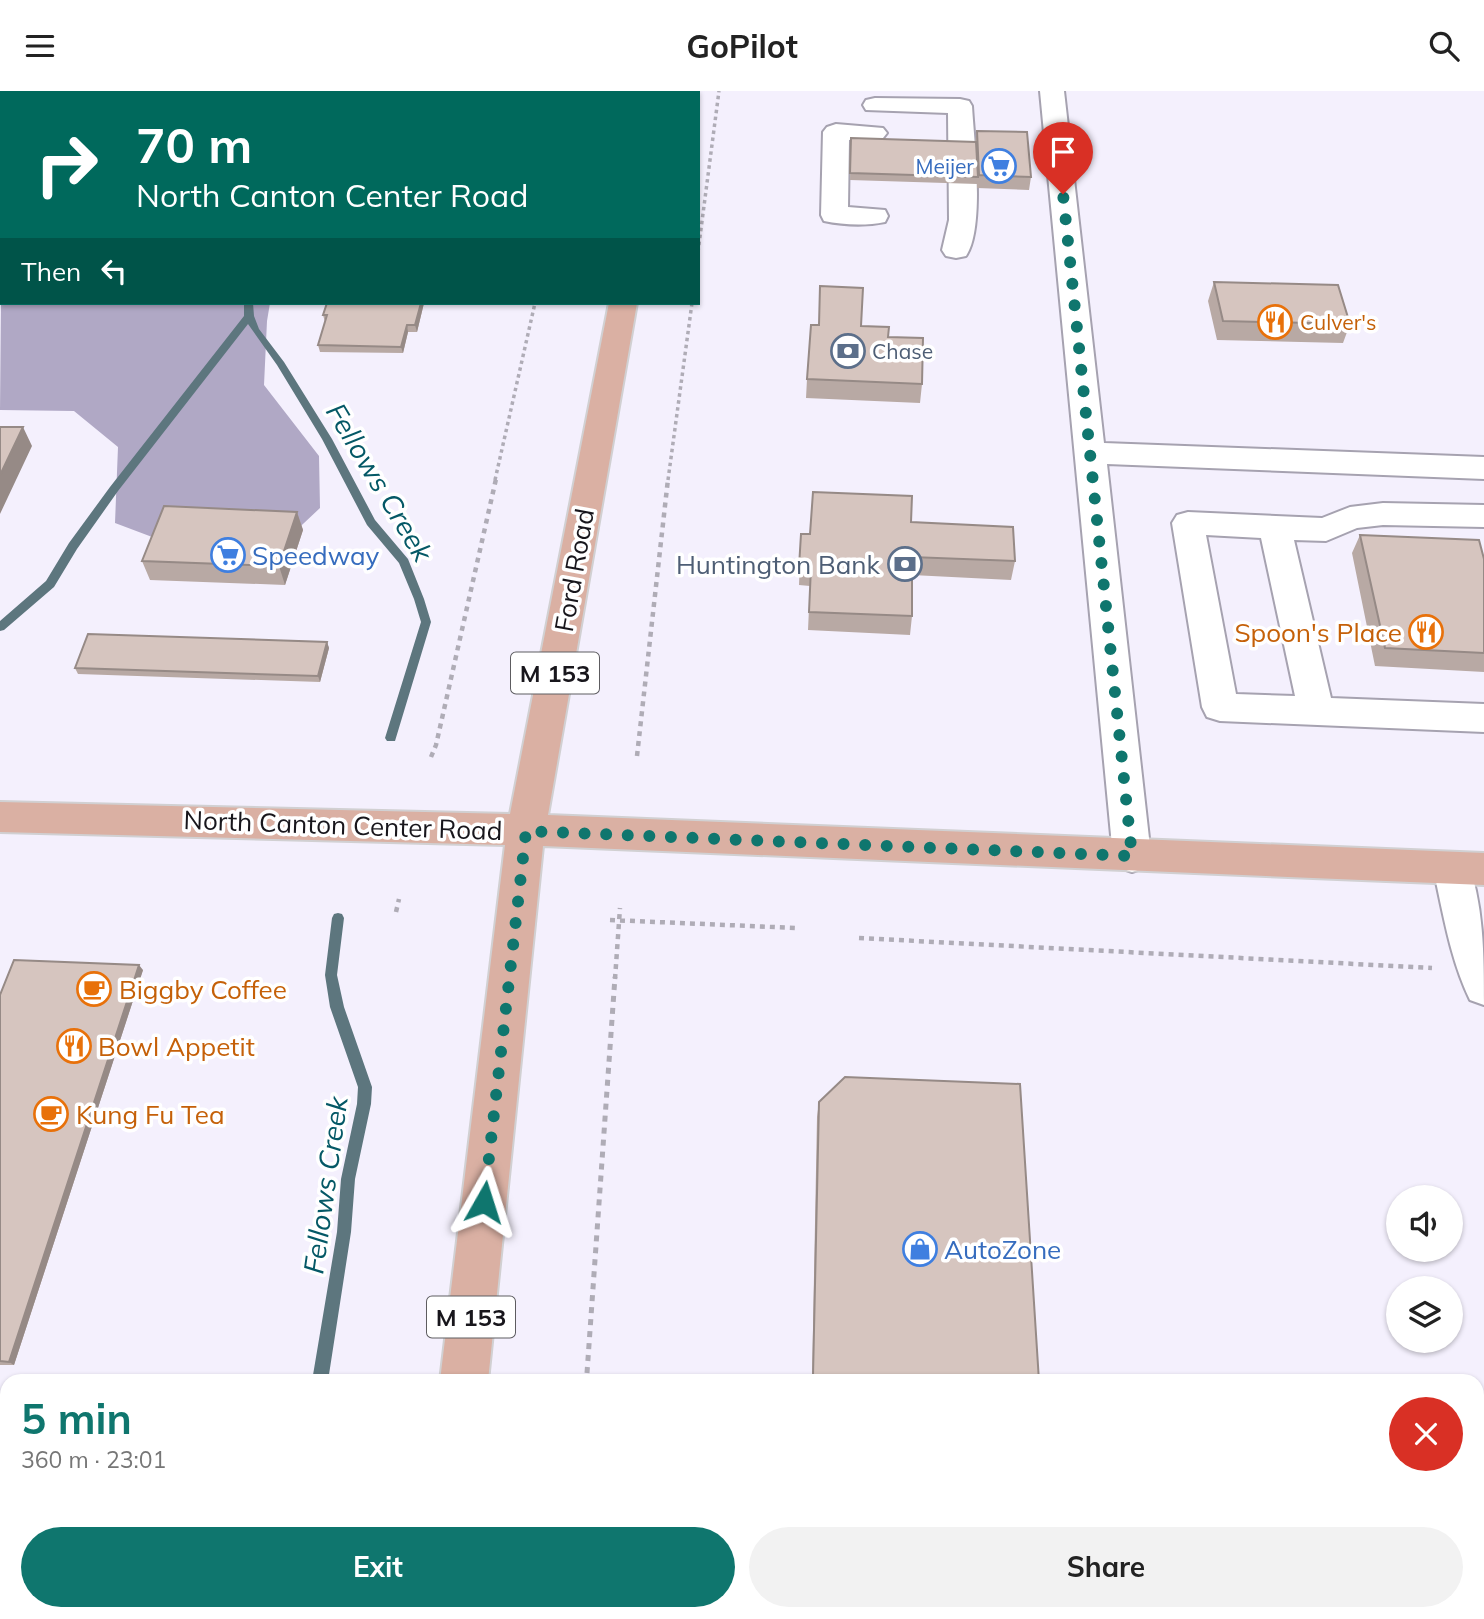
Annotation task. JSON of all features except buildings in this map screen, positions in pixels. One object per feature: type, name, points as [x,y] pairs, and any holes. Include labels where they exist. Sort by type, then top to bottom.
[{"type":"main road","name":"Ford Road","points":[[465,1374],[526,831],[623,305]]},
{"type":"main road","name":"North Canton Center Road","points":[[0,817],[208,820],[526,831],[1468,869]]},
{"type":"lane","points":[[1052,91],[1132,856]]},
{"type":"lane","points":[[874,217],[834,215],[836,132],[875,145],[875,98],[960,106],[963,221],[956,250]]},
{"type":"lane","points":[[1090,453],[1484,468]]},
{"type":"lane","points":[[1484,516],[1383,514],[1350,518],[1326,530],[1188,523],[1220,707],[1484,718]]},
{"type":"lane","points":[[1275,527],[1316,711]]},
{"type":"lane","points":[[1468,869],[1476,966],[1484,987]]},
{"type":"path","points":[[700,237],[719,91]]},
{"type":"path","points":[[431,757],[436,745],[535,305]]},
{"type":"path","points":[[637,756],[656,571],[692,305]]},
{"type":"path","points":[[396,912],[399,899]]},
{"type":"path","points":[[587,1373],[620,908]]},
{"type":"path","points":[[610,920],[796,928]]},
{"type":"path","points":[[859,939],[1432,968]]},
{"type":"shaded area","points":[[1,305],[270,305],[264,385],[319,456],[320,508],[287,539],[184,549],[115,523],[118,447],[74,411],[0,410]]},
{"type":"waterway","name":"Fellows Creek","points":[[248,305],[249,316]]},
{"type":"waterway","points":[[0,627],[50,584],[73,546],[114,489],[249,316]]},
{"type":"waterway","name":"Fellows Creek","points":[[249,316],[255,330],[281,364],[327,439],[371,522],[404,562],[419,599],[426,622],[391,738]]},
{"type":"waterway","name":"Fellows Creek","points":[[321,1374],[344,1232],[348,1179],[364,1104],[365,1087],[337,1007],[331,975],[338,918]]},
{"type":"place","name":"Meijer","points":[[999,166]]},
{"type":"place","name":"Culver's","points":[[1275,322]]},
{"type":"place","name":"Chase","points":[[848,351]]},
{"type":"place","name":"Speedway","points":[[228,555]]},
{"type":"place","name":"Huntington Bank","points":[[905,564]]},
{"type":"place","name":"Spoon's Place","points":[[1426,632]]},
{"type":"place","name":"Biggby Coffee","points":[[94,989]]},
{"type":"place","name":"Bowl Appetit","points":[[74,1046]]},
{"type":"place","name":"Kung Fu Tea","points":[[51,1114]]},
{"type":"place","name":"AutoZone","points":[[920,1249]]},
{"type":"route","points":[[484,1202],[526,831],[1132,856],[1063,194]]}]
